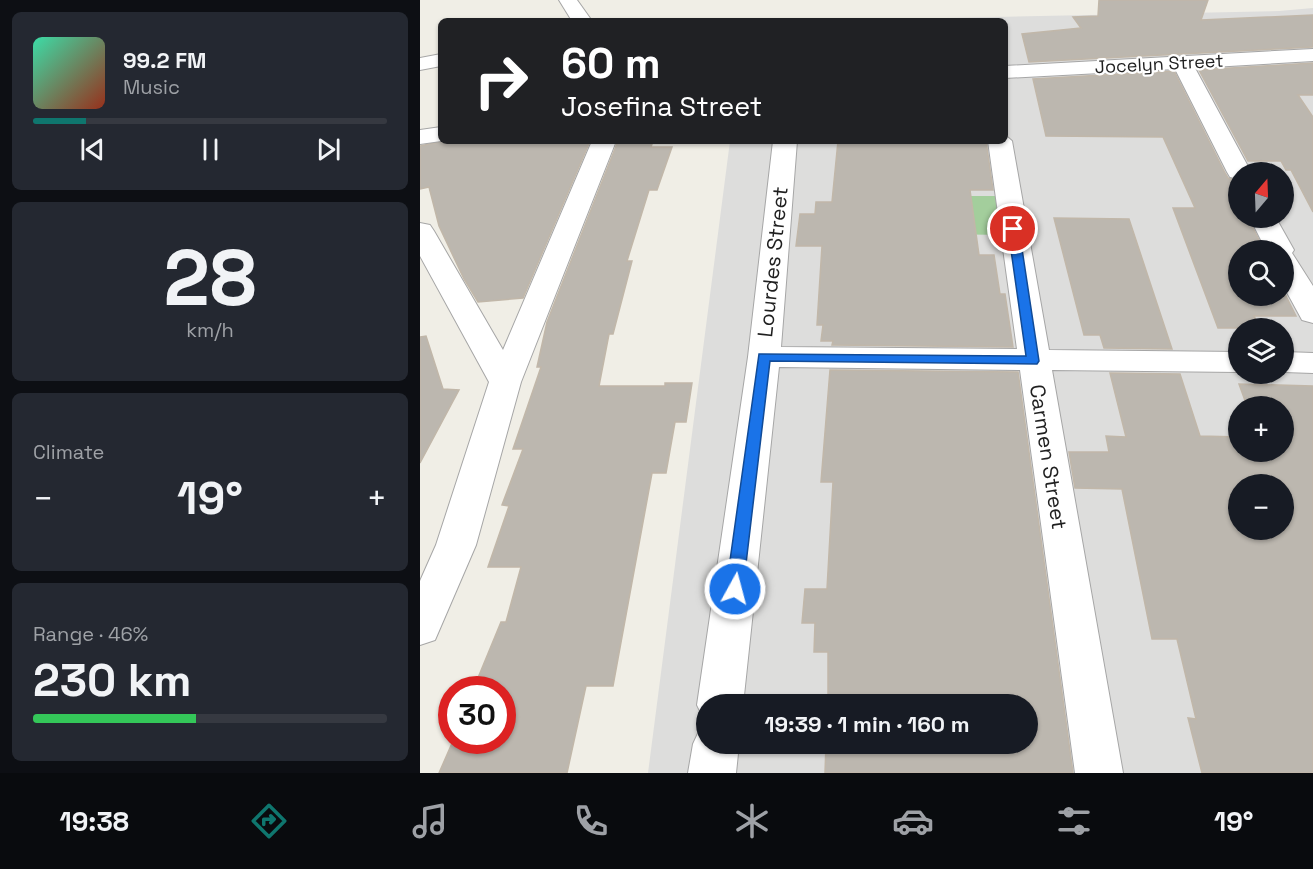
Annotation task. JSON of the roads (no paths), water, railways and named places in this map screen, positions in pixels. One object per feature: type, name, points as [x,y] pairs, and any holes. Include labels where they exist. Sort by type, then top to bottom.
[{"type":"street","points":[[568,0],[580,18]]},
{"type":"street","name":"Jocelyn Street","points":[[1008,72],[1313,55]]},
{"type":"street","points":[[420,63],[438,60]]},
{"type":"street","points":[[1182,63],[1234,162]]},
{"type":"street","points":[[420,138],[438,135]]},
{"type":"street","points":[[420,627],[456,545],[505,382],[603,144]]},
{"type":"street","name":"Lourdes Street","points":[[721,694],[764,357],[786,144]]},
{"type":"street","name":"Carmen Street","points":[[1000,144],[1099,773]]},
{"type":"street","points":[[420,231],[505,382]]},
{"type":"street","points":[[1294,278],[1313,314]]},
{"type":"street","points":[[764,357],[1228,362]]},
{"type":"street","points":[[1294,362],[1313,363]]},
{"type":"street","points":[[712,773],[715,754]]}]
